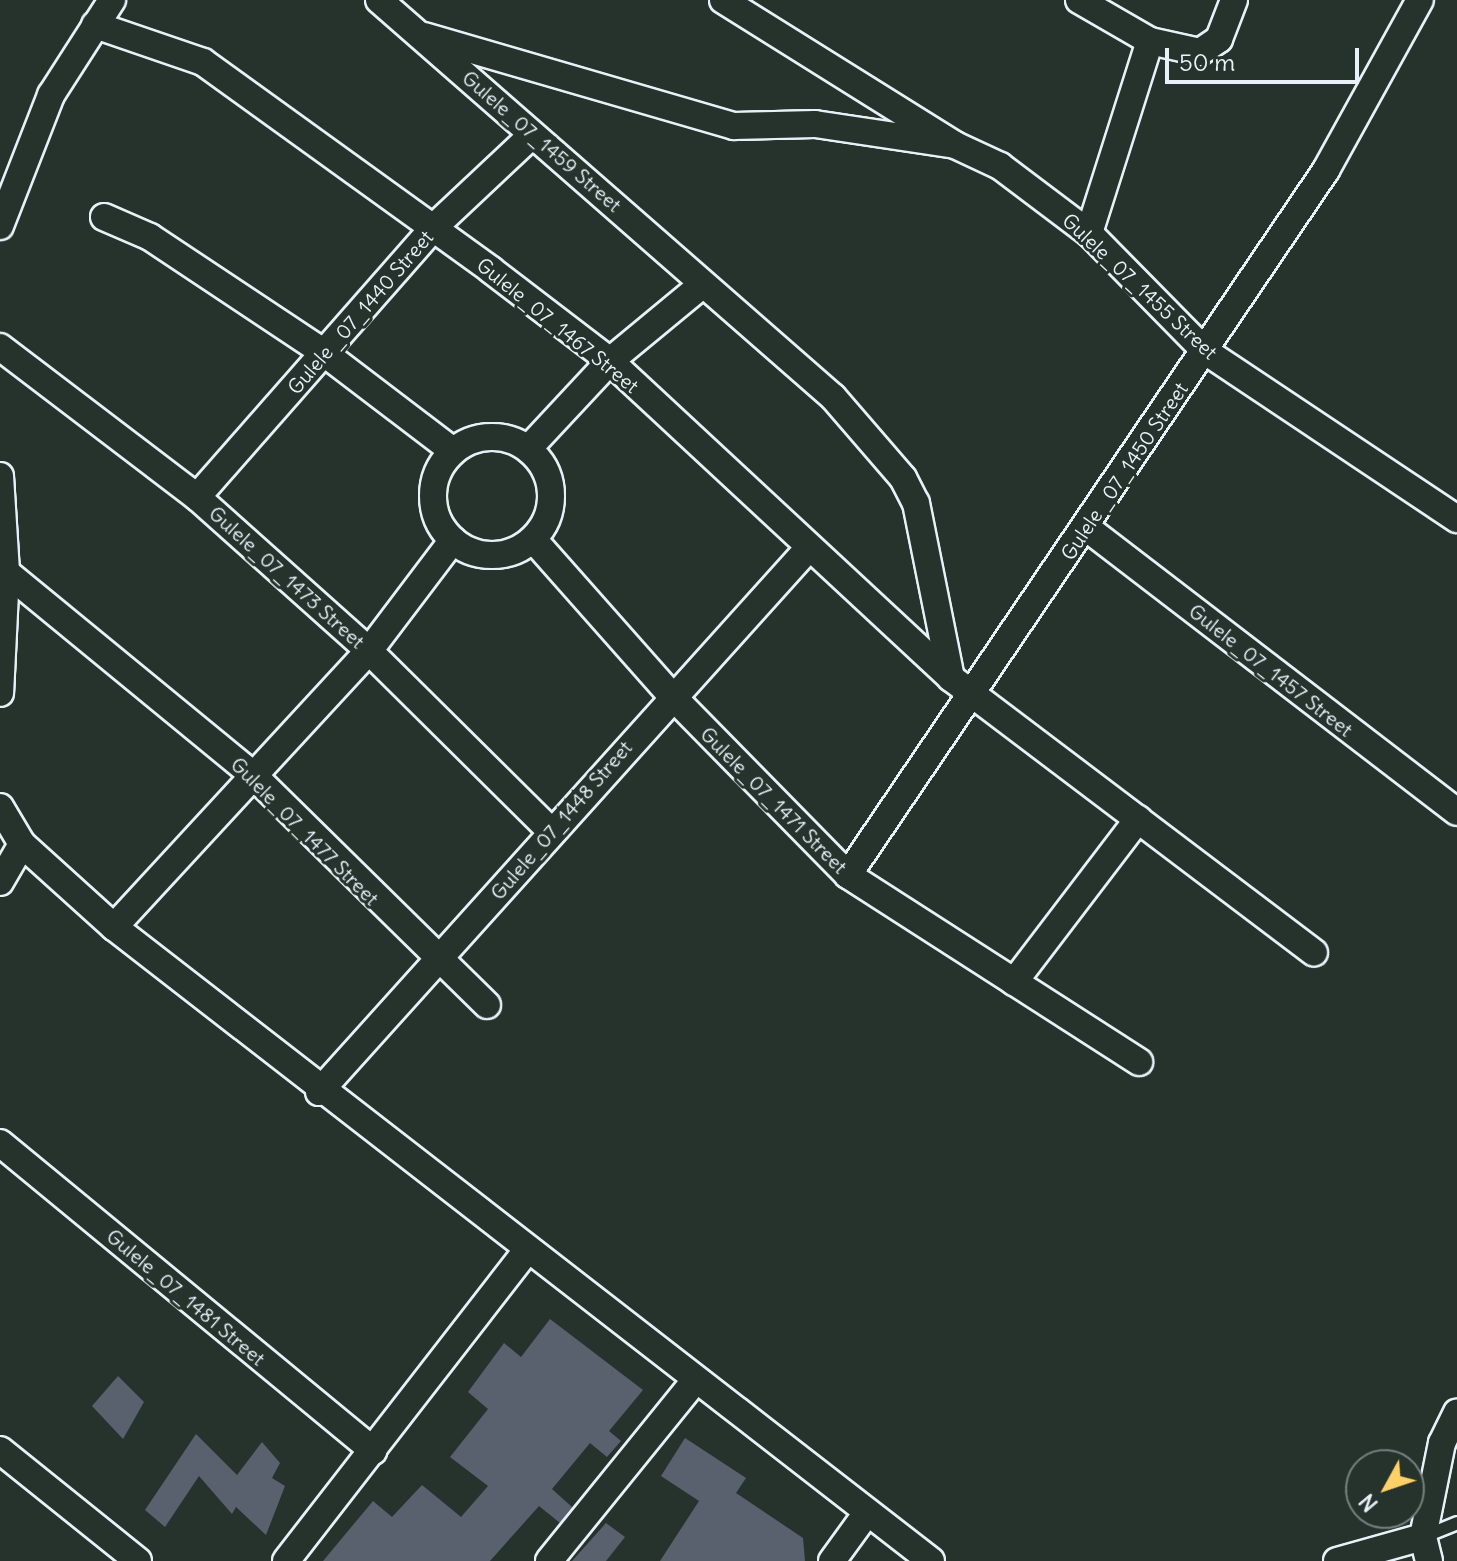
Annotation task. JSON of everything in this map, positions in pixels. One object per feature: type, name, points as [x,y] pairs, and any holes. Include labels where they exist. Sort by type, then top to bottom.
[{"type":"street","points":[[0,226],[51,95],[112,0]]},
{"type":"street","name":"Gulele_07_1459 Street","points":[[379,0],[424,36],[531,136],[833,397],[903,478],[916,503],[951,678]]},
{"type":"street","points":[[723,0],[955,145]]},
{"type":"street","points":[[1079,0],[1150,41],[1210,49],[1234,0]]},
{"type":"street","name":"Gulele _07_1450 Street","points":[[848,875],[1087,528],[1326,170],[1420,0]]},
{"type":"street","name":"Gulele_07_1467 Street","points":[[95,25],[203,62],[610,361],[807,550],[951,678],[1314,953]]},
{"type":"street","name":"Gulele_07_1455 Street","points":[[424,36],[734,126],[815,124],[955,145],[1000,166],[1089,233],[1205,351],[1457,519]]},
{"type":"street","points":[[1089,233],[1150,41]]},
{"type":"street","name":"Gulele _07_1440 Street","points":[[197,497],[433,228],[531,136]]},
{"type":"street","points":[[104,217],[150,237],[323,352],[453,451]]},
{"type":"street","points":[[528,449],[610,361],[702,285]]},
{"type":"street","name":"Gulele_07_1473 Street","points":[[0,347],[197,497],[369,651],[552,832]]},
{"type":"street","points":[[490,436],[528,449],[550,483],[545,523],[533,539],[499,555],[453,540],[433,502],[441,465],[453,451],[490,436]]},
{"type":"street","points":[[0,476],[6,572],[0,693]]},
{"type":"street","name":"Gulele_07_1457 Street","points":[[1087,528],[1452,799]]},
{"type":"street","name":"Gulele_07_1471 Street","points":[[533,539],[671,695],[848,875],[1139,1062]]},
{"type":"street","points":[[114,927],[369,651],[453,540]]},
{"type":"street","name":"Gulele_07_1448 Street","points":[[319,1092],[671,695],[807,550]]},
{"type":"street","name":"Gulele_07_1477 Street","points":[[6,572],[253,775],[435,961],[487,1005]]},
{"type":"street","points":[[0,807],[22,844],[114,927],[319,1092],[693,1383],[931,1561]]},
{"type":"street","points":[[1014,982],[1138,819]]},
{"type":"street","points":[[0,882],[22,844]]},
{"type":"street","name":"Gulele_07_1481 Street","points":[[0,1143],[373,1451]]},
{"type":"street","points":[[286,1561],[526,1252]]},
{"type":"street","points":[[549,1561],[693,1383]]},
{"type":"street","points":[[1337,1561],[1426,1549],[1442,1443],[1457,1412]]},
{"type":"street","points":[[0,1450],[138,1561]]},
{"type":"street","points":[[832,1561],[866,1514]]},
{"type":"lane","points":[[1426,1549],[1457,1523]]},
{"type":"building","points":[[550,1319],[643,1390],[609,1431],[621,1441],[607,1457],[590,1443],[552,1489],[572,1507],[560,1523],[539,1506],[490,1561],[323,1561],[373,1501],[392,1517],[422,1485],[461,1517],[488,1486],[450,1457],[488,1409],[468,1392],[504,1343],[521,1357]]},
{"type":"building","points":[[118,1376],[144,1402],[123,1439],[92,1406]]},
{"type":"building","points":[[196,1434],[237,1475],[262,1442],[280,1463],[272,1478],[285,1486],[266,1535],[236,1507],[232,1514],[199,1476],[165,1527],[145,1510]]},
{"type":"building","points":[[685,1438],[746,1478],[736,1493],[803,1538],[805,1561],[660,1561],[699,1501],[661,1476]]},
{"type":"building","points":[[606,1523],[625,1537],[606,1561],[572,1561]]}]
